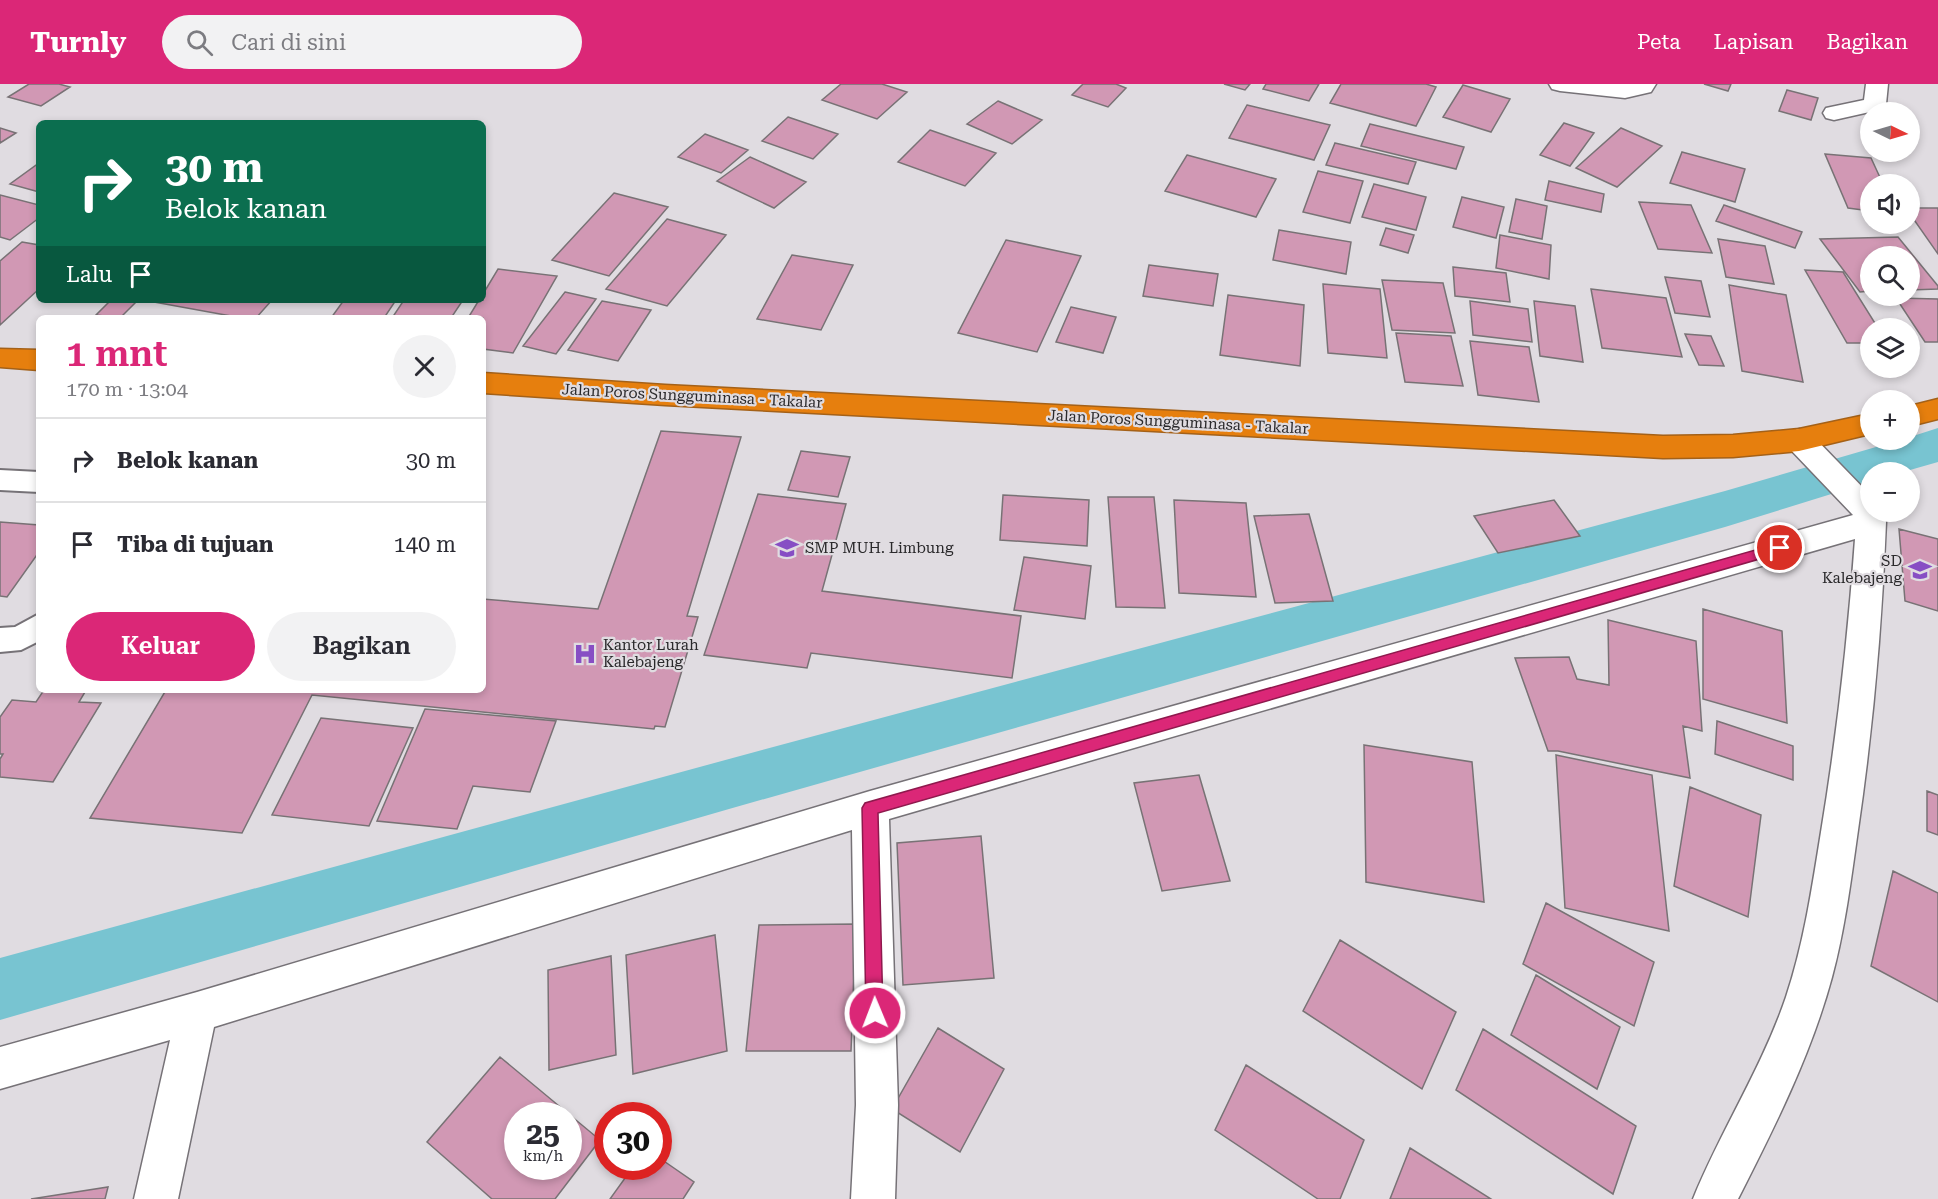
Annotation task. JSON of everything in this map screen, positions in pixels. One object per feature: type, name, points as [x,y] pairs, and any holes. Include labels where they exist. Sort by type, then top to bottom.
[{"type":"highway","points":[[0,358],[36,360]]},
{"type":"highway","name":"Jalan Poros Sungguminasa - Takalar","points":[[486,383],[677,396],[1663,447],[1733,446],[1799,440],[1860,426]]},
{"type":"highway","points":[[1920,414],[1938,409]]},
{"type":"street","points":[[1560,84],[1625,91],[1643,87],[1645,84]]},
{"type":"street","points":[[1834,112],[1875,104],[1877,84]]},
{"type":"street","points":[[1799,440],[1860,506]]},
{"type":"street","points":[[0,1068],[197,1012],[870,808],[1860,520]]},
{"type":"street","points":[[1715,1199],[1764,1102],[1806,997],[1824,937],[1851,758],[1868,578],[1870,522]]},
{"type":"street","points":[[870,808],[877,1105],[873,1199]]},
{"type":"street","points":[[156,1199],[197,1012]]},
{"type":"lane","points":[[0,480],[36,482]]},
{"type":"lane","points":[[0,640],[21,638],[36,628]]},
{"type":"building","points":[[29,84],[59,84],[70,87],[41,106],[8,97]]},
{"type":"building","points":[[841,84],[882,84],[907,92],[877,119],[822,100]]},
{"type":"building","points":[[1083,84],[1116,84],[1126,88],[1108,107],[1072,95]]},
{"type":"building","points":[[1224,84],[1250,84],[1245,90]]},
{"type":"building","points":[[1266,84],[1319,84],[1309,101],[1263,89]]},
{"type":"building","points":[[1341,84],[1426,84],[1436,87],[1416,126],[1330,103]]},
{"type":"building","points":[[1704,84],[1731,84],[1728,91]]},
{"type":"building","points":[[1463,85],[1510,99],[1491,132],[1443,117]]},
{"type":"building","points":[[1787,90],[1818,98],[1811,120],[1779,111]]},
{"type":"building","points":[[998,101],[1042,120],[1012,144],[967,124]]},
{"type":"building","points":[[1247,105],[1330,125],[1314,160],[1229,138]]},
{"type":"building","points":[[788,117],[838,134],[813,159],[762,141]]},
{"type":"building","points":[[1564,123],[1594,133],[1570,166],[1540,155]]},
{"type":"building","points":[[1370,124],[1464,147],[1456,169],[1361,146]]},
{"type":"building","points":[[0,128],[16,133],[0,143]]},
{"type":"building","points":[[1621,128],[1662,146],[1617,187],[1576,168]]},
{"type":"building","points":[[930,130],[996,153],[965,186],[898,162]]},
{"type":"building","points":[[705,134],[748,150],[721,173],[678,157]]},
{"type":"building","points":[[1335,143],[1416,162],[1408,184],[1326,165]]},
{"type":"building","points":[[1682,152],[1745,169],[1735,202],[1670,183]]},
{"type":"building","points":[[1825,154],[1860,157],[1860,162],[1873,162],[1878,174],[1860,174],[1860,210],[1848,208]]},
{"type":"building","points":[[1187,155],[1276,179],[1256,217],[1165,191]]},
{"type":"building","points":[[750,157],[806,182],[774,208],[717,181]]},
{"type":"building","points":[[36,165],[36,191],[10,184]]},
{"type":"building","points":[[1318,171],[1363,181],[1350,223],[1303,212]]},
{"type":"building","points":[[1549,181],[1604,194],[1601,212],[1545,200]]},
{"type":"building","points":[[1374,184],[1426,197],[1416,230],[1362,217]]},
{"type":"building","points":[[614,193],[668,207],[609,276],[552,260]]},
{"type":"building","points":[[0,195],[36,204],[36,220],[10,240],[0,237]]},
{"type":"building","points":[[1462,197],[1504,207],[1496,238],[1453,227]]},
{"type":"building","points":[[1516,199],[1547,206],[1542,239],[1509,232]]},
{"type":"building","points":[[1639,202],[1691,205],[1712,253],[1658,249]]},
{"type":"building","points":[[1724,205],[1802,232],[1795,248],[1716,221]]},
{"type":"building","points":[[1920,208],[1938,208],[1938,254],[1920,228]]},
{"type":"building","points":[[667,219],[726,235],[667,306],[606,289]]},
{"type":"building","points":[[1386,228],[1414,235],[1408,253],[1380,245]]},
{"type":"building","points":[[1279,230],[1351,242],[1346,274],[1273,260]]},
{"type":"building","points":[[1500,235],[1551,245],[1549,279],[1496,268]]},
{"type":"building","points":[[1898,237],[1905,246],[1860,246],[1860,292],[1820,239]]},
{"type":"building","points":[[1718,239],[1765,246],[1774,284],[1726,277]]},
{"type":"building","points":[[1006,240],[1081,256],[1037,352],[958,333]]},
{"type":"building","points":[[22,242],[36,244],[36,292],[0,325],[0,261]]},
{"type":"building","points":[[792,255],[853,265],[821,330],[757,319]]},
{"type":"building","points":[[1920,264],[1938,286],[1938,289],[1920,290]]},
{"type":"building","points":[[1149,265],[1218,274],[1213,306],[1143,296]]},
{"type":"building","points":[[1453,267],[1506,273],[1510,302],[1455,296]]},
{"type":"building","points":[[498,269],[557,276],[513,353],[486,349],[486,315],[470,315],[477,303],[486,303],[486,289]]},
{"type":"building","points":[[1805,270],[1843,272],[1860,299],[1860,306],[1864,306],[1872,318],[1860,318],[1860,343],[1847,343]]},
{"type":"building","points":[[1665,277],[1701,281],[1710,317],[1675,313]]},
{"type":"building","points":[[1382,280],[1443,283],[1455,333],[1392,330]]},
{"type":"building","points":[[1323,284],[1380,289],[1387,358],[1328,353]]},
{"type":"building","points":[[1729,285],[1786,295],[1803,382],[1742,371]]},
{"type":"building","points":[[1591,289],[1666,298],[1682,357],[1602,348]]},
{"type":"building","points":[[565,292],[596,299],[556,354],[523,346]]},
{"type":"building","points":[[1228,295],[1304,305],[1300,366],[1220,355]]},
{"type":"building","points":[[1920,299],[1938,299],[1938,342],[1925,342],[1920,334],[1920,318],[1909,318],[1901,306],[1920,306]]},
{"type":"building","points":[[602,301],[651,310],[618,361],[568,350]]},
{"type":"building","points":[[1470,301],[1528,309],[1532,342],[1473,335]]},
{"type":"building","points":[[1534,301],[1575,306],[1583,362],[1540,356]]},
{"type":"building","points":[[108,303],[135,303],[123,315],[96,315]]},
{"type":"building","points":[[160,303],[269,303],[259,315],[226,315]]},
{"type":"building","points":[[342,303],[394,303],[386,315],[333,315]]},
{"type":"building","points":[[402,303],[461,303],[453,315],[394,315]]},
{"type":"building","points":[[1071,307],[1116,317],[1103,353],[1056,342]]},
{"type":"building","points":[[1396,333],[1451,336],[1463,386],[1405,382]]},
{"type":"building","points":[[1685,334],[1711,336],[1724,366],[1699,365]]},
{"type":"building","points":[[1470,341],[1529,347],[1539,402],[1478,395]]},
{"type":"building","name":"Kantor Lurah Kalebajeng","points":[[661,431],[741,437],[687,616],[698,617],[665,727],[655,726],[654,729],[312,695],[242,833],[90,818],[164,693],[486,693],[486,599],[598,609]]},
{"type":"building","points":[[801,451],[850,457],[838,497],[788,490]]},
{"type":"building","name":"SMP MUH. Limbung","points":[[758,494],[846,504],[822,591],[1021,616],[1012,678],[811,653],[807,668],[704,655]]},
{"type":"building","points":[[1003,495],[1089,500],[1087,546],[1000,540]]},
{"type":"building","points":[[1108,497],[1154,497],[1165,608],[1116,607]]},
{"type":"building","points":[[1174,500],[1246,503],[1256,597],[1179,593]]},
{"type":"building","points":[[1554,500],[1580,536],[1498,553],[1474,516]]},
{"type":"building","points":[[1309,514],[1333,601],[1275,603],[1254,516]]},
{"type":"building","points":[[0,522],[36,525],[36,556],[7,597],[0,596]]},
{"type":"building","name":"SD Kalebajeng","points":[[1899,529],[1938,539],[1938,611],[1905,601]]},
{"type":"building","points":[[1024,557],[1091,566],[1085,619],[1014,610]]},
{"type":"building","points":[[1703,609],[1782,631],[1787,723],[1703,699]]},
{"type":"building","points":[[1608,620],[1696,641],[1702,731],[1683,726],[1690,778],[1558,751],[1548,751],[1515,658],[1569,657],[1577,679],[1609,685]]},
{"type":"building","points":[[42,693],[84,693],[79,702],[101,703],[53,782],[0,777],[0,759],[3,754],[0,754],[0,717],[12,700],[36,702]]},
{"type":"building","points":[[425,709],[556,721],[530,792],[473,786],[457,829],[377,821]]},
{"type":"building","points":[[321,718],[413,728],[369,826],[272,815]]},
{"type":"building","points":[[1717,721],[1793,746],[1793,780],[1715,754]]},
{"type":"building","points":[[1364,745],[1472,762],[1484,902],[1366,882]]},
{"type":"building","points":[[1556,755],[1652,775],[1669,931],[1565,908]]},
{"type":"building","points":[[1199,775],[1230,881],[1162,891],[1134,783]]},
{"type":"building","points":[[1690,787],[1761,815],[1748,917],[1674,886]]},
{"type":"building","points":[[1927,791],[1938,795],[1938,835],[1927,831]]},
{"type":"building","points":[[981,836],[994,978],[903,985],[897,843]]},
{"type":"building","points":[[1893,871],[1938,893],[1938,1002],[1871,966]]},
{"type":"building","points":[[1546,903],[1654,962],[1634,1026],[1523,964]]},
{"type":"building","points":[[856,924],[851,1051],[746,1051],[759,925]]},
{"type":"building","points":[[715,935],[727,1051],[633,1074],[626,955]]},
{"type":"building","points":[[1340,940],[1456,1012],[1422,1089],[1303,1011]]},
{"type":"building","points":[[611,956],[616,1055],[549,1070],[548,970]]},
{"type":"building","points":[[1536,975],[1620,1027],[1597,1089],[1511,1035]]},
{"type":"building","points":[[938,1028],[1004,1069],[960,1152],[892,1109]]},
{"type":"building","points":[[1483,1029],[1636,1126],[1613,1194],[1456,1090]]},
{"type":"building","points":[[500,1057],[554,1102],[504,1102],[504,1180],[569,1180],[555,1199],[492,1199],[427,1142]]},
{"type":"building","points":[[1246,1065],[1364,1140],[1340,1199],[1318,1199],[1215,1130]]},
{"type":"building","points":[[582,1125],[594,1135],[594,1148],[582,1164]]},
{"type":"building","points":[[1410,1148],[1491,1199],[1390,1199]]},
{"type":"building","points":[[672,1167],[694,1182],[683,1199],[610,1199],[624,1180],[672,1180]]},
{"type":"building","points":[[108,1187],[105,1199],[31,1199]]},
{"type":"waterway","points":[[0,989],[729,784],[1725,509],[1938,445]]},
{"type":"place","name":"SMP MUH. Limbung","points":[[787,548]]},
{"type":"place","name":"SD Kalebajeng","points":[[1920,570]]},
{"type":"place","name":"Kantor Lurah Kalebajeng","points":[[585,654]]},
{"type":"route","points":[[875,1013],[870,808],[1780,548]]}]
